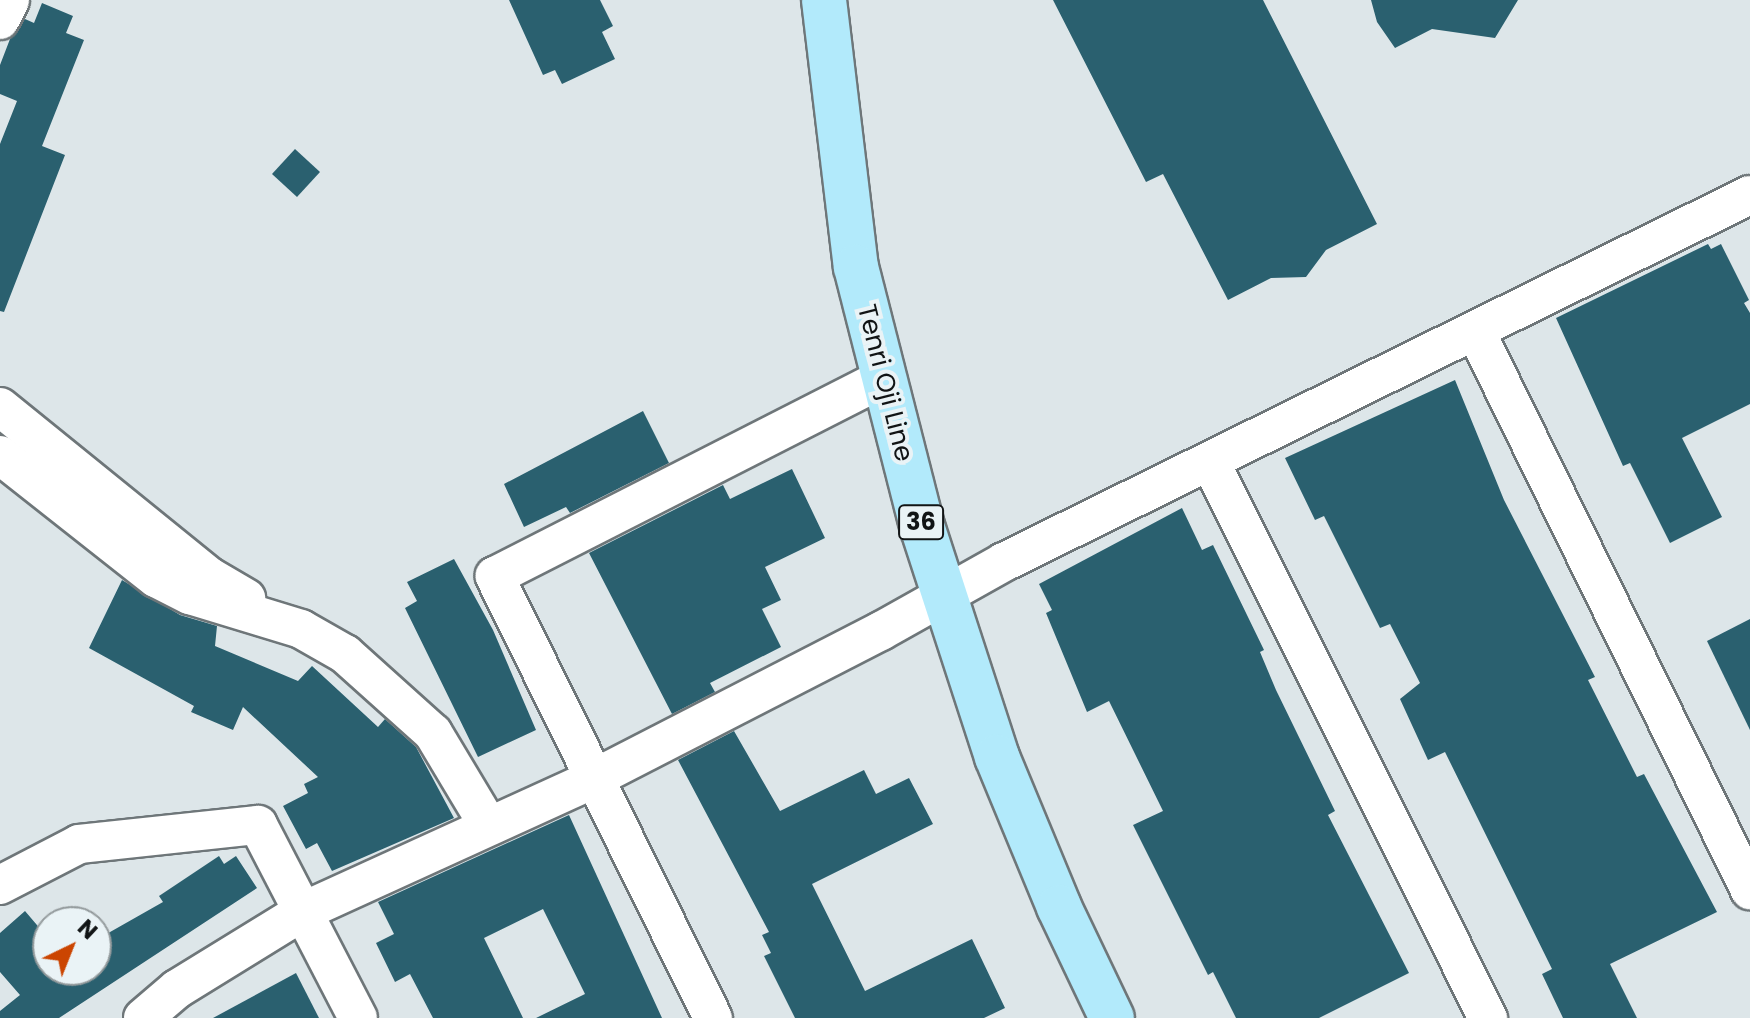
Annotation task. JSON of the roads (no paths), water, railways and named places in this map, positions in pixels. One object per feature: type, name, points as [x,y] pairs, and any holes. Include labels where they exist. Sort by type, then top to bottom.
[{"type":"main road","name":"Tenri Oji Line","points":[[824,0],[856,267],[882,379],[943,594],[997,757],[1112,1018]]},
{"type":"street","points":[[0,20],[10,0]]},
{"type":"street","points":[[143,1018],[177,989],[304,911],[593,779],[881,631],[943,594],[1210,461],[1747,205]]},
{"type":"street","points":[[1476,332],[1750,890]]},
{"type":"street","points":[[713,1018],[495,576],[882,379]]},
{"type":"street","points":[[0,407],[210,577],[301,629],[371,674],[433,733],[488,825]]},
{"type":"street","points":[[0,455],[156,578],[190,595],[301,629]]},
{"type":"street","points":[[1210,461],[1488,1018]]},
{"type":"street","points":[[0,885],[79,844],[258,825],[358,1018]]}]
